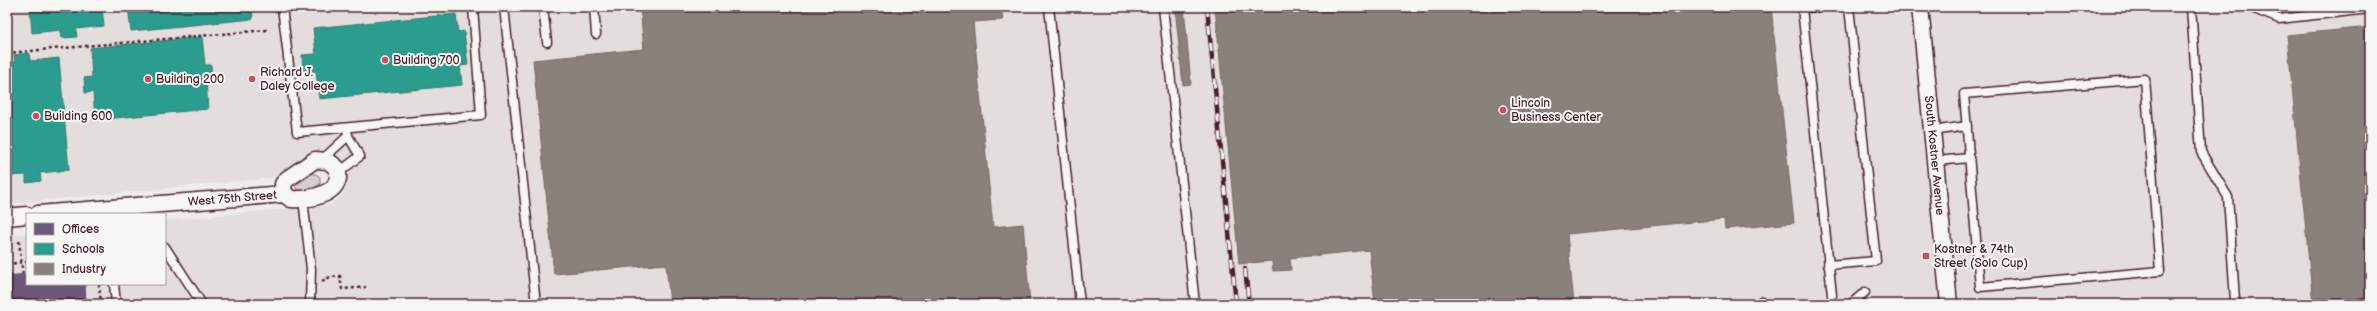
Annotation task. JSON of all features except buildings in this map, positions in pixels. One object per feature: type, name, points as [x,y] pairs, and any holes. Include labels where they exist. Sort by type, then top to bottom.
[{"type":"street","name":"South Kostner Avenue","points":[[1920,7],[1949,304]]},
{"type":"street","points":[[323,159],[335,165],[338,173]]},
{"type":"street","name":"West 75th Street","points":[[284,194],[283,184],[287,179],[315,160],[323,159]]},
{"type":"street","name":"West 75th Street","points":[[61,213],[155,209],[284,194],[291,199],[303,199],[320,196],[330,190],[335,185],[338,173]]},
{"type":"street","points":[[7,217],[26,215]]},
{"type":"lane","points":[[282,7],[297,132],[348,132],[481,115],[473,7]]},
{"type":"lane","points":[[504,7],[536,304]]},
{"type":"lane","points":[[543,7],[547,42]]},
{"type":"lane","points":[[594,7],[596,34]]},
{"type":"lane","points":[[1049,7],[1080,304]]},
{"type":"lane","points":[[1163,7],[1195,304]]},
{"type":"lane","points":[[1817,7],[1802,8],[1832,295]]},
{"type":"lane","points":[[1828,266],[1876,261],[1849,7]]},
{"type":"lane","points":[[2191,7],[2201,152],[2228,197],[2234,300],[2232,304]]},
{"type":"lane","points":[[2249,7],[2279,18],[2370,9]]},
{"type":"lane","points":[[2145,79],[2160,271],[1980,287],[1967,126],[1964,94],[2145,79]]},
{"type":"lane","points":[[1932,131],[1967,126]]},
{"type":"lane","points":[[338,173],[360,156],[348,132]]},
{"type":"lane","points":[[323,159],[348,132]]},
{"type":"lane","points":[[1935,161],[1970,158]]},
{"type":"lane","points":[[303,199],[311,269],[310,304]]},
{"type":"lane","points":[[166,249],[202,304]]},
{"type":"lane","points":[[114,285],[116,304]]},
{"type":"lane","points":[[1851,304],[1865,292]]},
{"type":"path","points":[[7,54],[267,30]]},
{"type":"path","points":[[19,241],[23,275]]},
{"type":"path","points":[[7,264],[26,262]]},
{"type":"path","points":[[320,287],[322,281],[330,276],[340,276],[342,289],[366,287]]},
{"type":"path","points":[[99,285],[101,304]]},
{"type":"shaded area","points":[[7,7],[1894,7],[1895,15],[1939,10],[1939,7],[2370,7],[2370,304],[7,304],[7,235],[26,234],[26,285],[166,285],[166,220],[329,205],[343,195],[348,176],[343,161],[335,155],[314,151],[281,177],[7,204]]},
{"type":"shaded area","points":[[312,174],[316,174],[320,177],[320,184],[310,191],[299,192],[295,186]]},
{"type":"railway","points":[[1207,7],[1236,304]]},
{"type":"railway","points":[[1245,269],[1249,304]]},
{"type":"place","name":"Building 700","points":[[385,60]]},
{"type":"place","name":"Building 200","points":[[148,79]]},
{"type":"place","name":"Richard J. Daley College","points":[[252,79]]},
{"type":"place","name":"Lincoln Business Center","points":[[1503,110]]},
{"type":"place","name":"Building 600","points":[[36,116]]},
{"type":"place","name":"Kostner & 74th Street (Solo Cup)","points":[[1926,256]]}]
